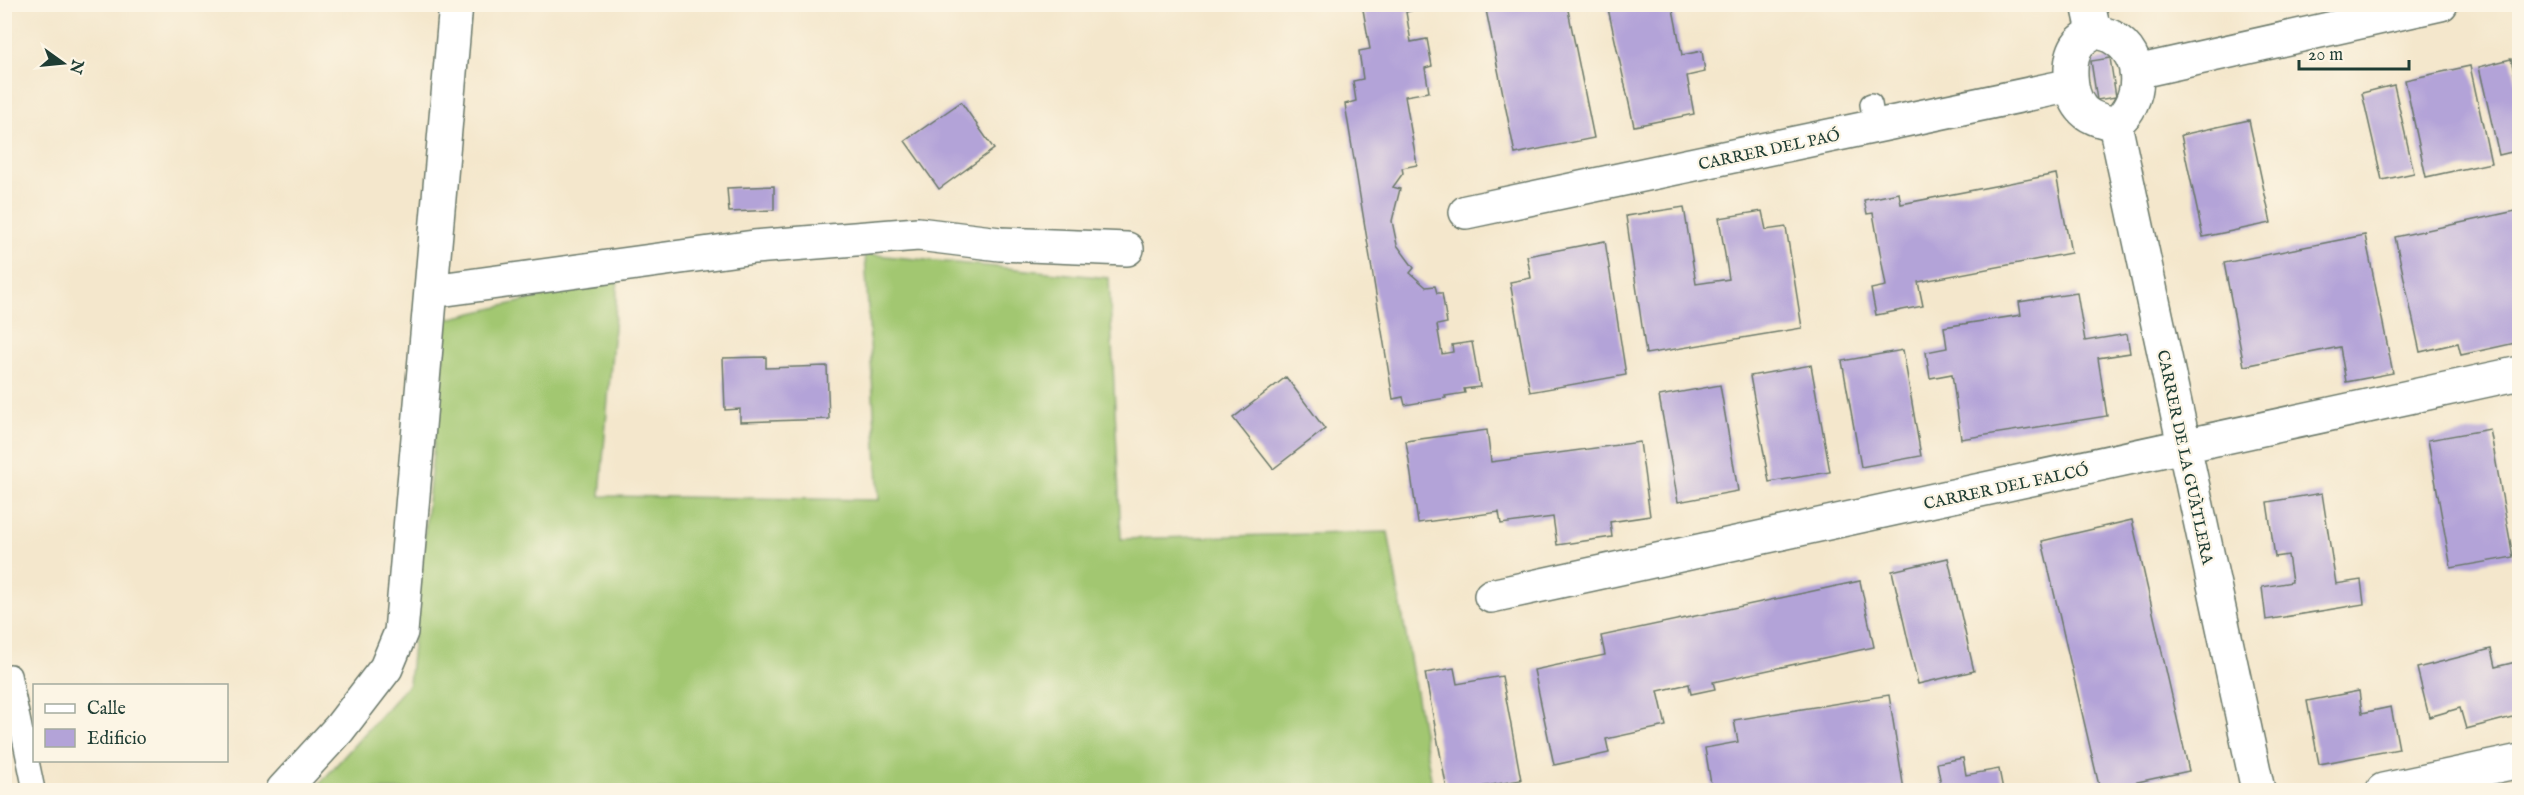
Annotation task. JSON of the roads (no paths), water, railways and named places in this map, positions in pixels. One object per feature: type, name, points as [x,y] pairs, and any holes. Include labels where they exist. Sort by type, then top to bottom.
[{"type":"street","points":[[283,790],[339,729],[386,668],[401,632],[456,4]]},
{"type":"street","points":[[2136,72],[2441,4]]},
{"type":"street","points":[[2091,18],[2129,53],[2136,72],[2136,97],[2128,113],[2115,124],[2098,120],[2081,108],[2072,85],[2071,66],[2091,18]]},
{"type":"street","name":"CARRER DEL PAÓ","points":[[1466,212],[1873,116],[2072,85]]},
{"type":"street","name":"CARRER DE LA GUÀTLERA","points":[[2115,124],[2258,790]]},
{"type":"street","points":[[432,291],[754,247],[918,234],[1000,244],[1127,249]]},
{"type":"street","name":"CARRER DEL FALCÓ","points":[[1491,596],[2520,373]]},
{"type":"street","points":[[2383,790],[2520,761]]},
{"type":"lane","points":[[10,675],[34,790]]}]
